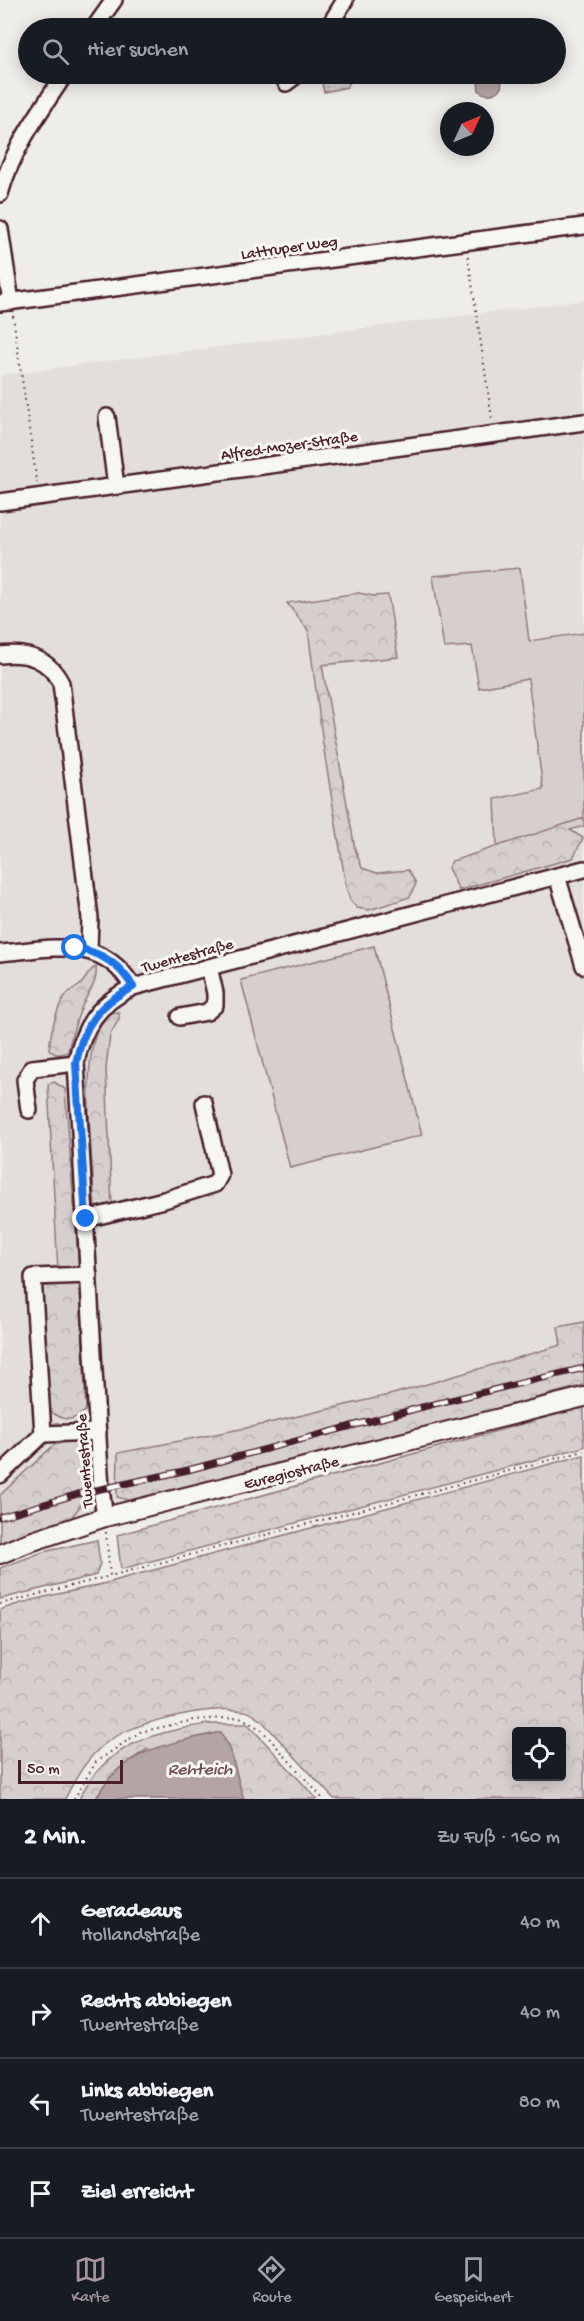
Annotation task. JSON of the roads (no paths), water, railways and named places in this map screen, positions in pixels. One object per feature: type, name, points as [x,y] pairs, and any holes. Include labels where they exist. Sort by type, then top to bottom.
[{"type":"main road","name":"Euregiostraße","points":[[0,1554],[105,1517],[584,1397]]},
{"type":"street","points":[[101,18],[114,0]]},
{"type":"street","points":[[334,18],[345,0]]},
{"type":"street","points":[[0,194],[5,173],[17,150],[59,84]]},
{"type":"street","name":"Lattruper Weg","points":[[5,302],[584,226]]},
{"type":"street","points":[[0,229],[5,302]]},
{"type":"street","points":[[107,417],[116,486]]},
{"type":"street","name":"Alfred-Mozer-Straße","points":[[0,502],[584,422]]},
{"type":"street","points":[[0,655],[29,655],[39,659],[56,673],[61,683],[90,918],[89,950]]},
{"type":"street","name":"Twentestraße","points":[[105,1517],[76,1063],[87,1026],[100,1009],[133,987],[557,876],[582,867]]},
{"type":"street","points":[[557,876],[584,966]]},
{"type":"street","points":[[0,953],[75,948],[89,950],[120,968],[133,987]]},
{"type":"street","points":[[180,1017],[207,1012],[215,1005],[215,993],[209,967]]},
{"type":"street","points":[[29,1110],[25,1080],[32,1068],[76,1063]]},
{"type":"street","points":[[86,1219],[164,1200],[215,1184],[220,1175],[204,1103]]},
{"type":"street","points":[[43,1434],[33,1277],[89,1275]]},
{"type":"street","points":[[0,1475],[43,1434],[98,1432]]},
{"type":"water","points":[[478,84],[502,84],[501,88],[490,94],[479,91]]},
{"type":"water","name":"Rehteich","points":[[221,1733],[229,1749],[244,1799],[96,1799],[106,1783],[132,1759],[163,1746]]},
{"type":"railway","points":[[0,1517],[78,1494],[188,1470],[430,1405],[584,1368]]}]
